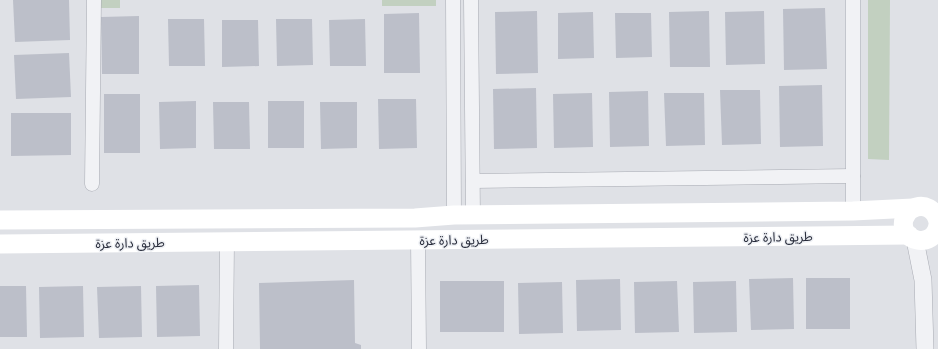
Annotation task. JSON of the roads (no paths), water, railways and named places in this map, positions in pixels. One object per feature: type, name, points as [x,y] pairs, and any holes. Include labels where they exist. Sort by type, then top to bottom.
[{"type":"main road","points":[[0,220],[415,218],[454,215],[853,211],[928,225]]},
{"type":"main road","name":"طريق دارة عزة","points":[[0,244],[418,240],[928,225]]},
{"type":"street","points":[[92,184],[94,0]]},
{"type":"street","points":[[453,0],[454,215]]},
{"type":"street","points":[[471,0],[473,215]]},
{"type":"street","points":[[853,0],[853,211]]},
{"type":"street","points":[[473,181],[853,176]]},
{"type":"street","points":[[925,349],[923,280],[928,225]]},
{"type":"street","points":[[418,240],[419,349]]},
{"type":"street","points":[[226,349],[227,242]]}]
